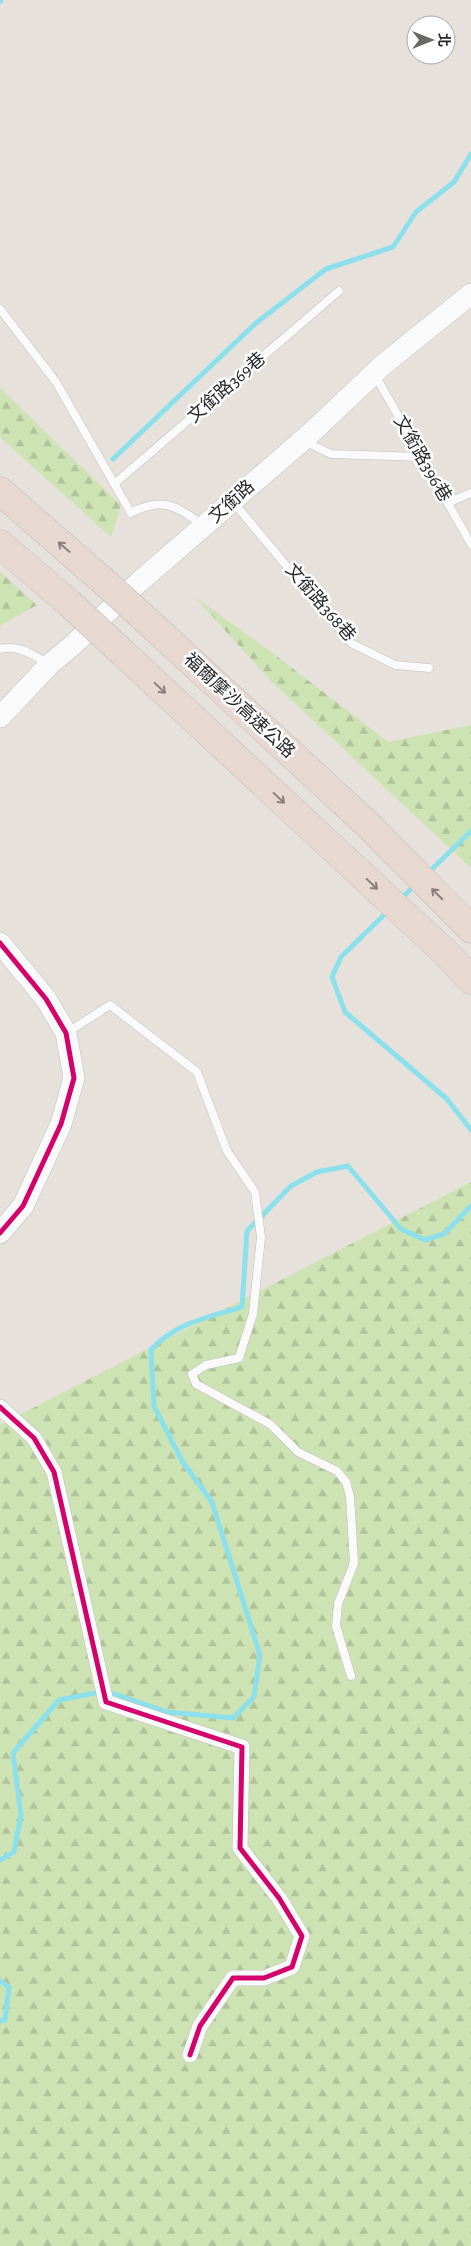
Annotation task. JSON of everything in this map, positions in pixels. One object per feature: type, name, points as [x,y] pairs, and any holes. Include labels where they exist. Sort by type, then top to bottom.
[{"type":"highway","name":"福爾摩沙高速公路","points":[[0,491],[156,628],[366,823],[471,929]]},
{"type":"highway","points":[[0,544],[69,603],[448,955],[471,980]]},
{"type":"main road","name":"文銜路","points":[[0,716],[50,664],[73,645],[138,583],[233,502],[374,373],[471,294]]},
{"type":"main road","points":[[0,943],[46,999],[66,1033],[74,1078],[61,1124],[23,1206],[0,1233]]},
{"type":"street","points":[[0,1407],[34,1438],[54,1472],[106,1702],[242,1747],[240,1848],[279,1898],[302,1936],[292,1966],[264,1978],[233,1978],[200,2026],[190,2055]]},
{"type":"lane","name":"文銜路369巷","points":[[114,484],[340,291]]},
{"type":"lane","points":[[0,309],[56,382],[131,513],[148,505],[174,506],[204,527]]},
{"type":"lane","name":"文銜路396巷","points":[[374,373],[471,544]]},
{"type":"lane","points":[[302,440],[332,454],[422,457]]},
{"type":"lane","points":[[448,503],[471,493]]},
{"type":"lane","name":"文銜路368巷","points":[[233,502],[351,643],[395,665],[429,668]]},
{"type":"lane","points":[[0,649],[8,646],[18,648],[50,664]]},
{"type":"lane","points":[[66,1033],[110,1005],[197,1072],[227,1151],[256,1192],[261,1237],[253,1314],[239,1358],[206,1365],[192,1374],[196,1384],[270,1424],[298,1452],[337,1471],[346,1482],[350,1496],[354,1563],[338,1604],[336,1626],[351,1676]]},
{"type":"green space","points":[[0,388],[121,505],[111,537],[0,437]]},
{"type":"green space","points":[[0,572],[37,605],[0,626]]},
{"type":"green space","points":[[195,597],[278,657],[388,742],[471,725],[471,868],[271,681]]},
{"type":"green space","points":[[471,1182],[471,2246],[0,2246],[0,1425]]},
{"type":"waterway","points":[[113,459],[256,323],[326,269],[393,247],[416,212],[454,182],[471,154]]},
{"type":"waterway","points":[[428,873],[471,831]]},
{"type":"waterway","points":[[401,899],[416,884]]},
{"type":"waterway","points":[[389,910],[341,957],[332,977],[345,1012],[447,1099],[471,1130]]},
{"type":"waterway","points":[[0,1860],[14,1852],[21,1815],[13,1753],[59,1700],[106,1691],[167,1712],[233,1718],[254,1697],[260,1655],[212,1502],[182,1461],[154,1406],[151,1350],[160,1341],[182,1327],[242,1307],[247,1231],[291,1186],[317,1172],[348,1166],[401,1229],[425,1240],[444,1234],[471,1206]]},
{"type":"waterway","points":[[0,1981],[9,1987],[5,2020],[0,2021]]},
{"type":"cycle path","points":[[0,943],[46,999],[66,1033],[74,1078],[61,1124],[23,1206],[0,1233]]},
{"type":"cycle path","points":[[0,1407],[34,1438],[54,1472],[106,1702],[242,1747],[240,1848],[279,1898],[302,1936],[292,1967],[264,1978],[233,1978],[200,2026],[190,2055]]}]
